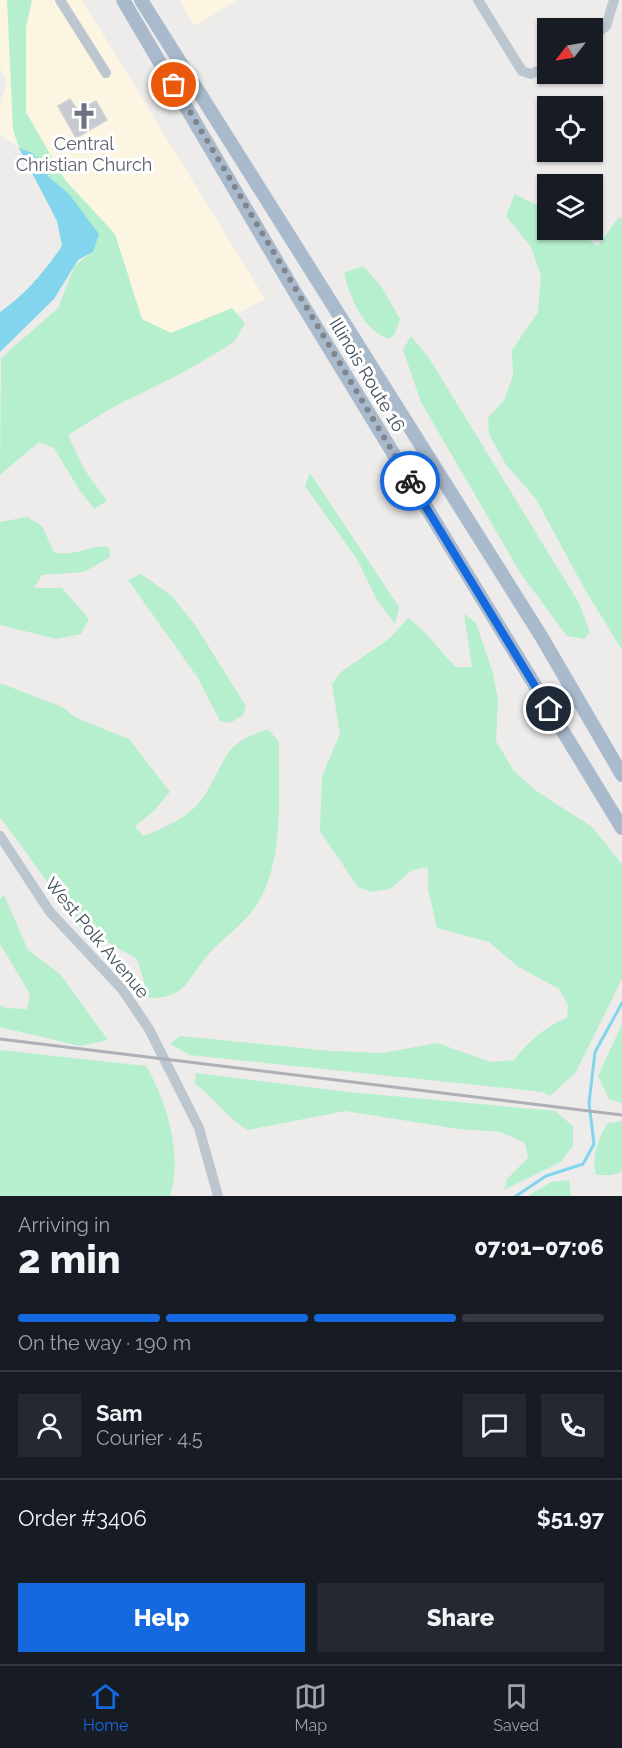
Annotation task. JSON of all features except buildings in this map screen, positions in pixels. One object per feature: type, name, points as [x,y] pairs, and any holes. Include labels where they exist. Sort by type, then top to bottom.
[{"type":"main road","name":"Illinois Route 16","points":[[123,0],[302,303],[622,828]]},
{"type":"main road","name":"Illinois Route 16","points":[[141,0],[541,636],[622,775]]},
{"type":"street","points":[[60,0],[106,74]]},
{"type":"street","points":[[478,0],[522,71],[531,74],[537,71]]},
{"type":"street","points":[[603,29],[606,26],[614,0]]},
{"type":"street","name":"West Polk Avenue","points":[[0,836],[50,912],[122,990],[149,1029],[199,1128],[218,1196]]},
{"type":"shaded area","points":[[0,0],[82,0],[265,299],[157,355],[69,194],[49,177],[33,153],[19,148],[0,134],[0,105],[7,82],[0,68]]},
{"type":"shaded area","points":[[179,0],[237,0],[195,26]]},
{"type":"green space","points":[[7,0],[32,0],[26,28],[26,112],[65,180],[115,234],[142,319],[171,333],[232,308],[245,323],[235,341],[218,352],[182,373],[115,406],[68,435],[84,469],[107,501],[94,509],[78,488],[54,448],[39,442],[0,475],[1,358],[58,308],[75,265],[93,252],[69,194],[47,175],[33,153],[19,148],[13,130]]},
{"type":"green space","points":[[515,194],[537,205],[537,240],[589,240],[598,246],[618,218],[622,217],[622,650],[584,588],[536,499],[506,465],[489,434],[488,418],[504,400],[513,376],[512,350],[538,312],[541,276],[531,247],[506,216]]},
{"type":"green space","points":[[363,266],[381,286],[400,319],[395,334],[388,339],[371,328],[364,320],[350,293],[344,273]]},
{"type":"green space","points":[[411,336],[429,358],[579,603],[590,632],[584,639],[567,636],[521,574],[421,402],[403,350]]},
{"type":"green space","points":[[310,473],[399,607],[395,624],[376,598],[358,561],[305,486]]},
{"type":"green space","points":[[27,517],[42,526],[54,552],[69,553],[94,547],[109,547],[110,557],[84,572],[42,575],[34,588],[62,588],[89,619],[81,634],[57,639],[0,625],[0,522]]},
{"type":"green space","points":[[141,574],[172,596],[195,625],[246,706],[243,715],[230,723],[220,721],[198,678],[128,580]]},
{"type":"green space","points":[[464,614],[476,623],[493,673],[498,700],[496,741],[514,771],[535,790],[592,827],[622,864],[622,979],[576,1072],[550,1096],[543,1092],[190,1055],[170,1044],[180,1036],[331,1051],[382,1053],[437,1043],[491,1062],[514,1060],[538,1035],[567,1018],[568,1005],[559,989],[517,966],[489,942],[437,928],[428,889],[428,867],[412,870],[390,889],[370,892],[358,887],[320,831],[322,776],[340,734],[332,684],[341,672],[390,638],[408,618],[456,667],[472,667]]},
{"type":"green space","points":[[0,683],[62,707],[77,718],[129,739],[170,792],[154,811],[135,826],[143,836],[175,822],[192,810],[204,797],[229,752],[242,741],[268,729],[279,742],[278,823],[273,864],[267,883],[254,909],[214,948],[179,991],[171,995],[149,998],[137,959],[80,927],[0,817]]},
{"type":"green space","points":[[4,895],[28,950],[60,974],[108,1040],[80,1046],[0,1027],[0,1005],[5,1008],[27,1009],[30,994],[0,944],[0,899]]},
{"type":"green space","points":[[622,1024],[622,1103],[609,1099],[598,1076]]},
{"type":"green space","points":[[0,1050],[146,1066],[154,1080],[171,1129],[175,1163],[170,1196],[0,1196]]},
{"type":"green space","points":[[196,1073],[348,1092],[555,1111],[573,1126],[573,1146],[561,1162],[504,1190],[507,1179],[528,1158],[525,1143],[501,1132],[459,1129],[345,1111],[248,1130],[195,1084]]},
{"type":"green space","points":[[622,1121],[622,1172],[612,1175],[596,1175],[594,1162],[601,1135],[608,1123]]},
{"type":"green space","points":[[569,1180],[571,1196],[528,1196],[551,1182]]},
{"type":"water","points":[[19,148],[33,153],[49,177],[69,194],[99,234],[93,252],[78,260],[54,299],[0,352],[0,312],[34,282],[62,246],[57,221]]},
{"type":"waterway","points":[[516,1196],[546,1176],[583,1164],[594,1144],[589,1103],[595,1052],[622,1003]]},
{"type":"railway","points":[[0,1039],[622,1115]]},
{"type":"way so far","points":[[174,85],[296,294],[410,481]]},
{"type":"place","name":"Central Christian Church","points":[[84,116]]},
{"type":"route","points":[[410,481],[549,709]]}]
